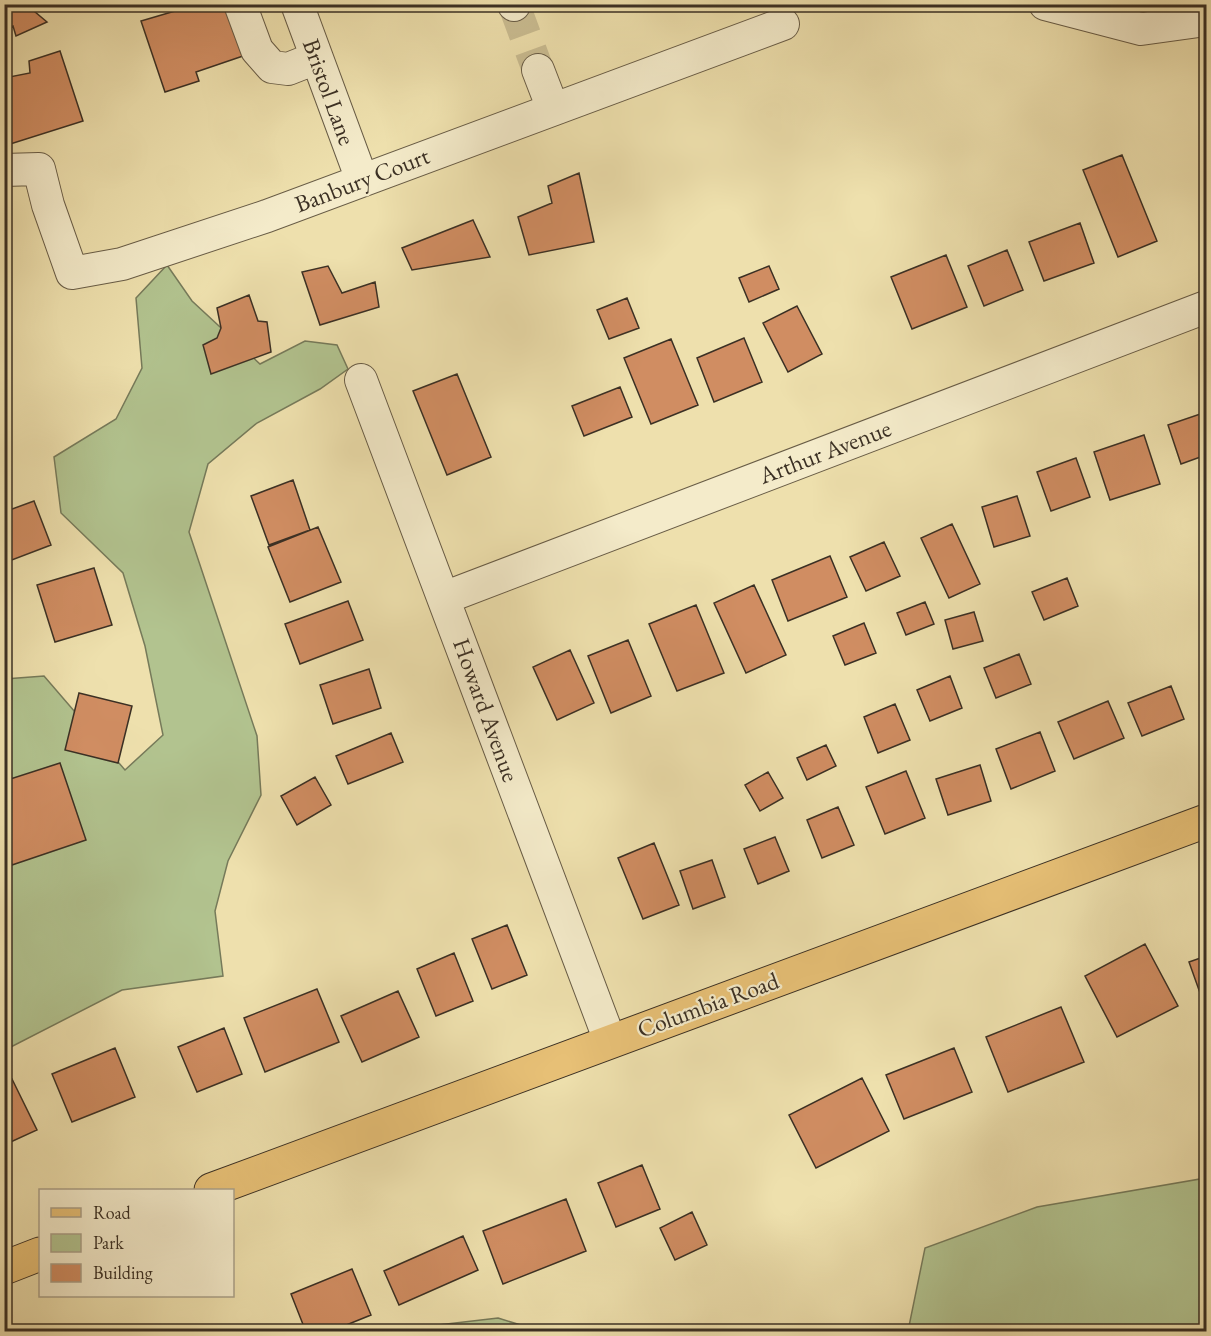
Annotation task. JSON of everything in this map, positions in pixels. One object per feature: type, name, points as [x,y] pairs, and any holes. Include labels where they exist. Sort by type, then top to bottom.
[{"type":"main road","name":"Columbia Road","points":[[216,1189],[609,1041],[1206,821]]},
{"type":"main road","points":[[4,1268],[39,1254]]},
{"type":"street","points":[[240,4],[257,50],[272,67],[288,69],[316,58]]},
{"type":"street","name":"Bristol Lane","points":[[297,4],[362,180]]},
{"type":"street","points":[[1046,4],[1142,17],[1206,20]]},
{"type":"street","name":"Banbury Court","points":[[4,170],[39,169],[72,273],[133,261],[267,216],[783,24]]},
{"type":"street","points":[[538,70],[553,109]]},
{"type":"street","name":"Arthur Avenue","points":[[444,598],[1206,307]]},
{"type":"street","name":"Howard Avenue","points":[[361,380],[609,1041]]},
{"type":"green space","points":[[167,265],[192,301],[260,364],[305,341],[337,345],[348,369],[320,389],[257,423],[208,464],[189,532],[257,736],[261,795],[228,861],[215,911],[223,976],[122,990],[5,1050],[5,679],[44,676],[125,770],[163,735],[145,646],[123,573],[61,513],[54,457],[116,419],[142,368],[136,298]]},
{"type":"green space","points":[[1206,1178],[1206,1331],[908,1331],[925,1248],[1037,1207]]},
{"type":"green space","points":[[498,1318],[540,1331],[416,1331],[438,1325]]},
{"type":"building","points":[[4,4],[31,4],[34,11],[47,22],[16,36],[13,26],[4,30]]},
{"type":"building","points":[[171,4],[225,4],[243,56],[196,72],[199,81],[165,92],[141,21],[175,11]]},
{"type":"building","points":[[60,51],[83,121],[4,146],[4,78],[30,73],[29,61]]},
{"type":"building","points":[[1122,155],[1157,241],[1118,257],[1083,170]]},
{"type":"building","points":[[579,173],[594,242],[529,255],[518,217],[552,203],[548,186]]},
{"type":"building","points":[[473,220],[490,257],[412,270],[402,248]]},
{"type":"building","points":[[1080,223],[1094,263],[1044,281],[1029,242]]},
{"type":"building","points":[[1007,250],[1023,290],[984,306],[968,266]]},
{"type":"building","points":[[946,255],[967,307],[912,329],[891,277]]},
{"type":"building","points":[[328,266],[342,293],[375,282],[379,307],[320,325],[302,272]]},
{"type":"building","points":[[769,266],[779,289],[749,302],[739,278]]},
{"type":"building","points":[[249,295],[258,321],[267,322],[271,352],[211,374],[203,345],[217,338],[221,328],[217,308]]},
{"type":"building","points":[[627,298],[639,328],[609,339],[597,310]]},
{"type":"building","points":[[797,306],[822,354],[788,372],[763,323]]},
{"type":"building","points":[[744,338],[762,382],[714,402],[697,358]]},
{"type":"building","points":[[671,339],[698,405],[651,424],[624,358]]},
{"type":"building","points":[[457,374],[491,457],[447,475],[413,391]]},
{"type":"building","points":[[620,387],[632,417],[584,436],[572,406]]},
{"type":"building","points":[[1206,412],[1206,455],[1181,464],[1168,425]]},
{"type":"building","points":[[1144,435],[1160,484],[1110,500],[1094,452]]},
{"type":"building","points":[[1076,458],[1090,497],[1051,511],[1037,472]]},
{"type":"building","points":[[293,480],[310,530],[269,545],[251,496]]},
{"type":"building","points":[[1017,496],[1030,536],[994,547],[982,507]]},
{"type":"building","points":[[34,501],[51,545],[4,563],[4,512]]},
{"type":"building","points":[[952,524],[980,584],[949,598],[921,538]]},
{"type":"building","points":[[318,527],[341,582],[290,602],[268,547]]},
{"type":"building","points":[[884,542],[900,576],[866,591],[850,557]]},
{"type":"building","points":[[830,556],[847,597],[788,621],[772,580]]},
{"type":"building","points":[[94,568],[112,625],[55,642],[37,585]]},
{"type":"building","points":[[1067,578],[1078,606],[1044,620],[1032,592]]},
{"type":"building","points":[[754,585],[786,655],[746,673],[714,603]]},
{"type":"building","points":[[348,601],[363,640],[300,664],[285,624]]},
{"type":"building","points":[[925,602],[934,624],[906,635],[897,613]]},
{"type":"building","points":[[696,605],[724,673],[677,691],[649,624]]},
{"type":"building","points":[[974,612],[983,641],[953,649],[945,620]]},
{"type":"building","points":[[864,623],[876,653],[845,665],[833,636]]},
{"type":"building","points":[[628,640],[651,696],[611,713],[588,656]]},
{"type":"building","points":[[570,650],[594,703],[557,720],[533,667]]},
{"type":"building","points":[[1019,654],[1031,684],[996,698],[984,668]]},
{"type":"building","points":[[369,669],[381,708],[333,724],[320,685]]},
{"type":"building","points":[[950,676],[962,708],[930,721],[917,690]]},
{"type":"building","points":[[1171,686],[1184,719],[1142,736],[1128,703]]},
{"type":"building","points":[[79,693],[132,706],[118,763],[65,750]]},
{"type":"building","points":[[1108,701],[1124,738],[1074,759],[1058,722]]},
{"type":"building","points":[[895,704],[910,740],[878,753],[864,717]]},
{"type":"building","points":[[1040,732],[1055,771],[1011,789],[996,749]]},
{"type":"building","points":[[391,733],[403,762],[348,784],[336,756]]},
{"type":"building","points":[[826,745],[836,766],[807,780],[797,758]]},
{"type":"building","points":[[60,763],[86,840],[12,865],[4,843],[4,781]]},
{"type":"building","points":[[980,765],[991,801],[948,815],[936,779]]},
{"type":"building","points":[[906,771],[925,818],[885,834],[866,787]]},
{"type":"building","points":[[768,772],[783,798],[760,811],[745,785]]},
{"type":"building","points":[[315,777],[331,805],[297,825],[281,796]]},
{"type":"building","points":[[838,807],[854,845],[822,858],[807,820]]},
{"type":"building","points":[[775,837],[789,871],[758,884],[744,849]]},
{"type":"building","points":[[654,843],[679,905],[643,919],[618,858]]},
{"type":"building","points":[[712,860],[725,897],[693,909],[680,871]]},
{"type":"building","points":[[507,925],[527,975],[492,989],[472,939]]},
{"type":"building","points":[[1145,944],[1178,1006],[1117,1037],[1085,976]]},
{"type":"building","points":[[454,953],[473,1001],[436,1016],[417,969]]},
{"type":"building","points":[[1206,956],[1206,1006],[1205,1007],[1189,962]]},
{"type":"building","points":[[317,989],[339,1042],[265,1072],[244,1018]]},
{"type":"building","points":[[398,991],[419,1037],[362,1062],[341,1016]]},
{"type":"building","points":[[1061,1007],[1084,1062],[1008,1092],[986,1037]]},
{"type":"building","points":[[224,1028],[242,1074],[197,1092],[178,1047]]},
{"type":"building","points":[[115,1048],[135,1097],[72,1122],[52,1074]]},
{"type":"building","points":[[954,1048],[972,1092],[904,1119],[886,1075]]},
{"type":"building","points":[[862,1078],[889,1131],[816,1168],[789,1115]]},
{"type":"building","points":[[12,1079],[37,1130],[4,1145],[4,1082]]},
{"type":"building","points":[[642,1165],[660,1209],[616,1227],[598,1183]]},
{"type":"building","points":[[566,1199],[586,1251],[503,1284],[483,1231]]},
{"type":"building","points":[[692,1212],[707,1245],[675,1260],[660,1228]]},
{"type":"building","points":[[463,1236],[478,1270],[399,1305],[384,1271]]},
{"type":"building","points":[[352,1269],[371,1315],[329,1332],[306,1332],[291,1294]]},
{"type":"tunnel","points":[[514,5],[538,70]]}]
